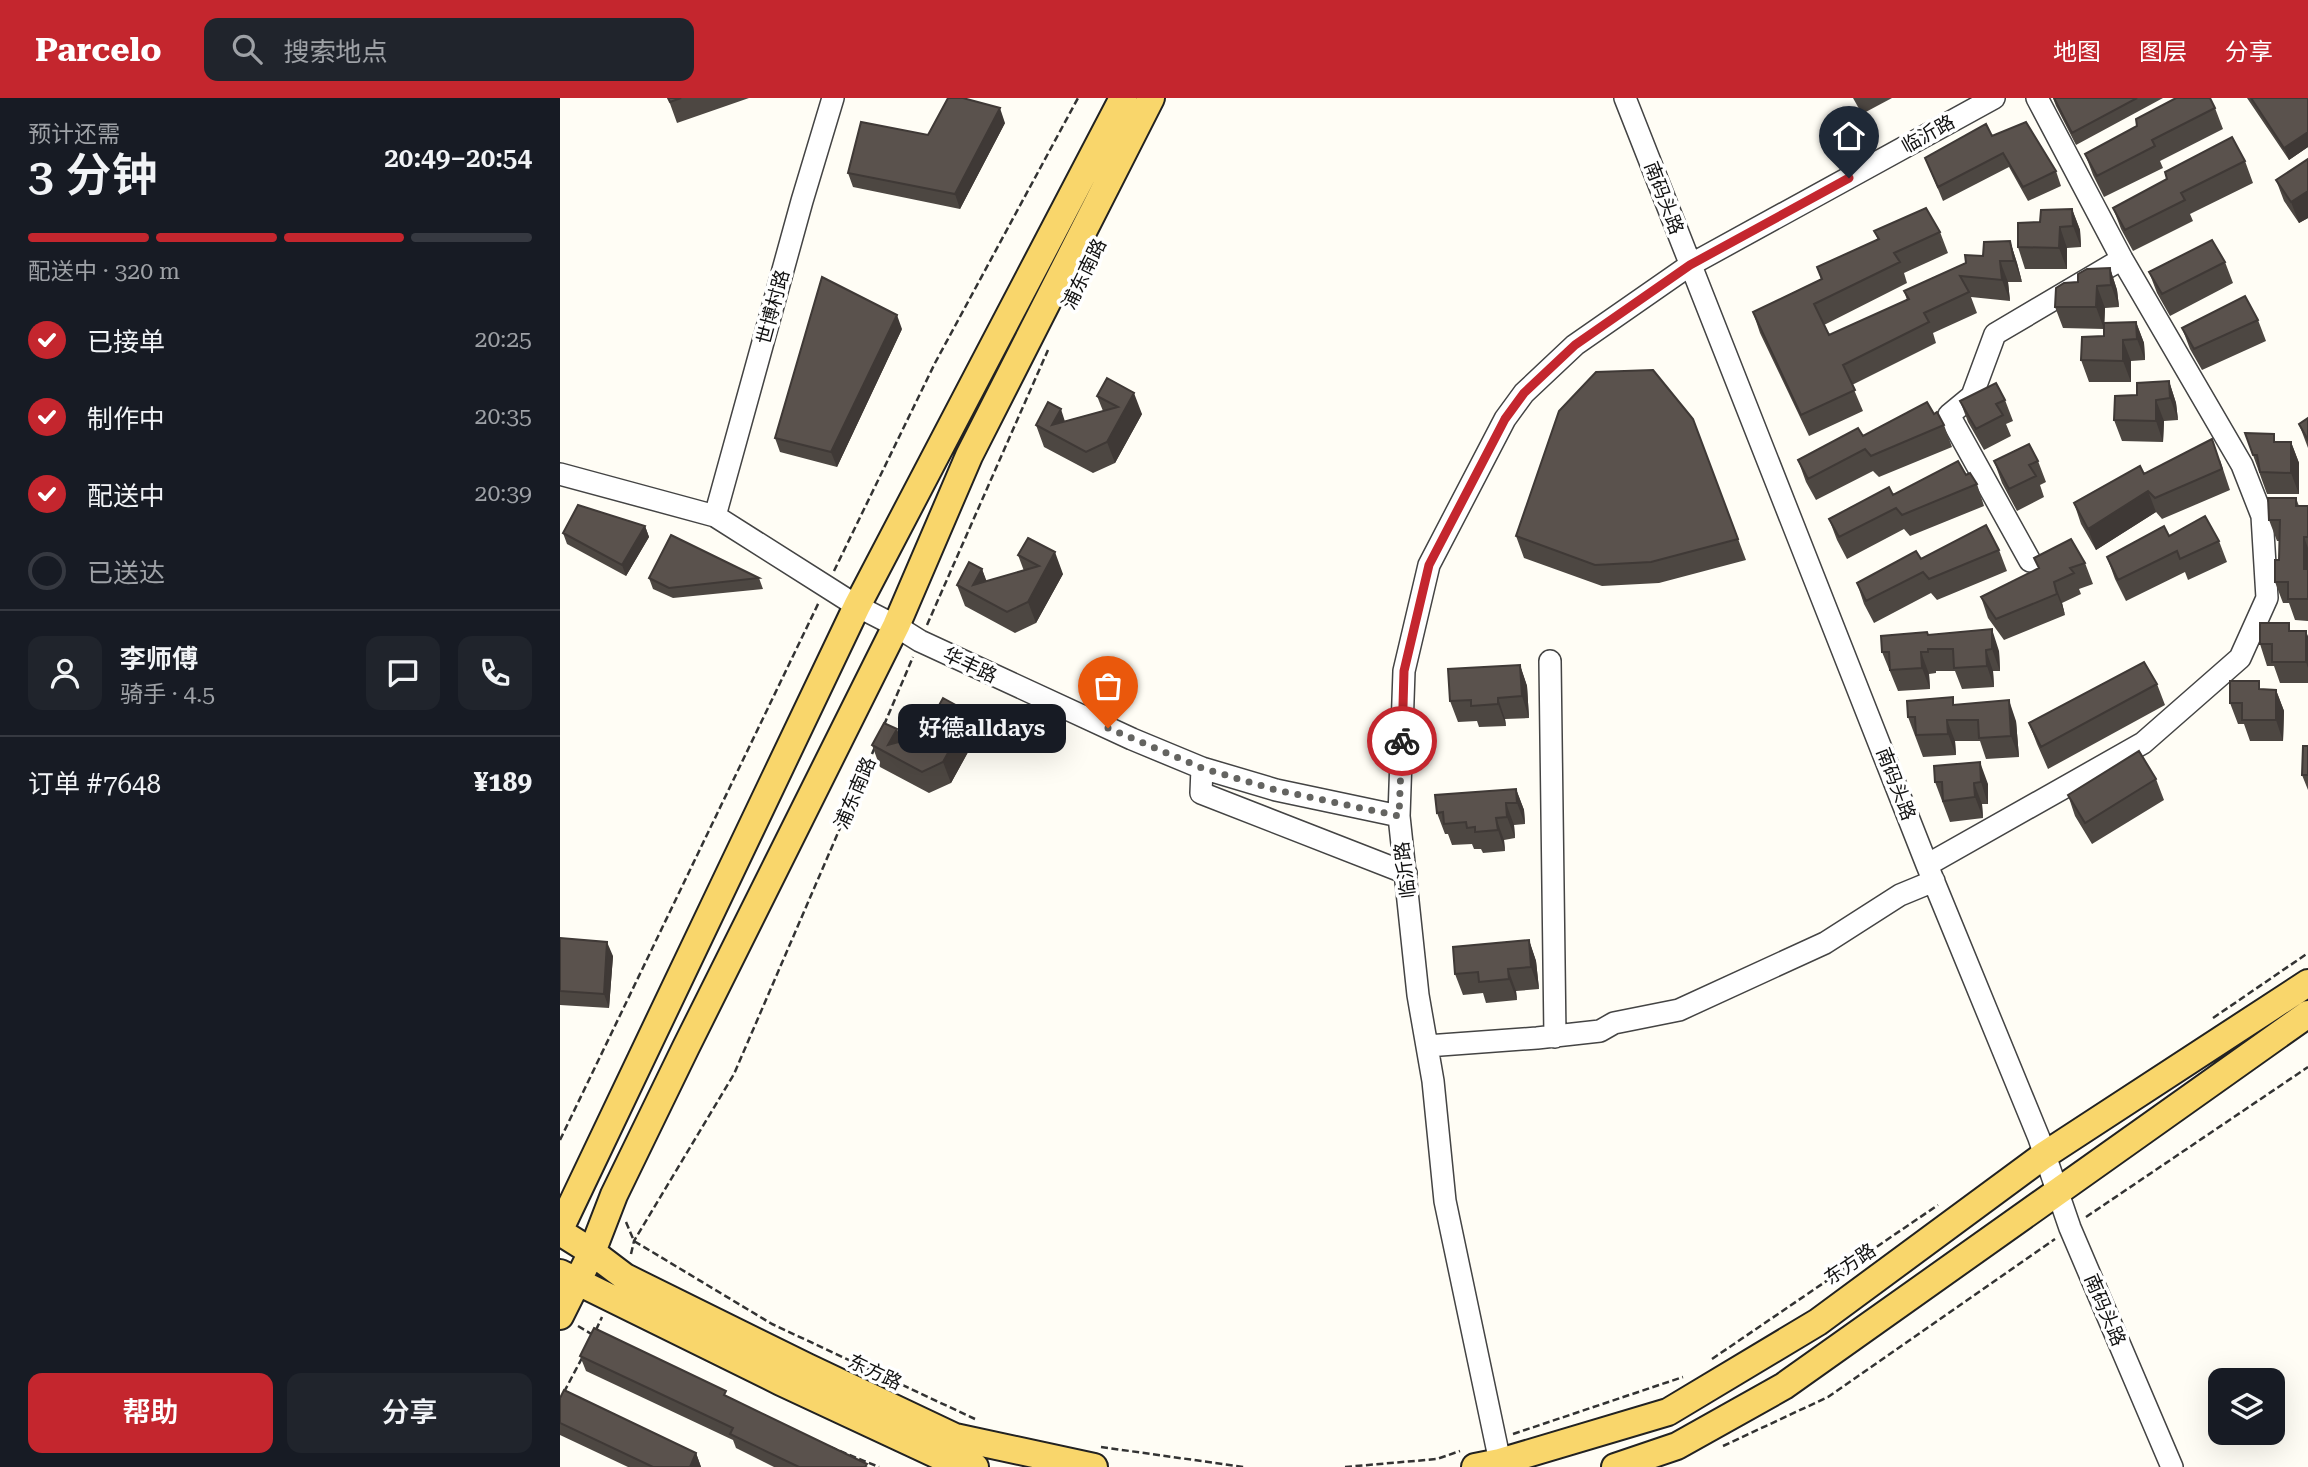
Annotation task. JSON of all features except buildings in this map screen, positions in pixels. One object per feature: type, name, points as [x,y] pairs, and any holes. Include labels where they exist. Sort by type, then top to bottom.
[{"type":"main road","points":[[560,1230],[857,606],[1123,98]]},
{"type":"main road","name":"浦东南路","points":[[560,1316],[568,1278],[592,1252],[614,1195],[896,625],[969,456],[1151,98]]},
{"type":"main road","name":"东方路","points":[[1487,1457],[1668,1412],[1818,1322],[2043,1156],[2308,983]]},
{"type":"main road","points":[[1615,1467],[1677,1446],[1784,1386],[2308,1014]]},
{"type":"main road","name":"东方路","points":[[560,1230],[625,1277],[955,1437],[1096,1457]]},
{"type":"main road","points":[[568,1278],[933,1453],[975,1467]]},
{"type":"street","name":"世博村路","points":[[715,516],[833,98]]},
{"type":"street","name":"南码头路","points":[[1625,98],[1930,873],[2039,1138],[2070,1228],[2172,1467]]},
{"type":"street","name":"临沂路","points":[[1487,1457],[1446,1201],[1433,1081],[1418,995],[1399,816],[1404,671],[1429,565],[1505,419],[1524,393],[1575,345],[1690,265],[1994,98]]},
{"type":"street","points":[[1427,1046],[1601,1031],[1614,1023],[1679,1010],[1825,943],[1930,873],[2143,743],[2240,658],[2267,598],[2262,516],[2242,465],[2122,259],[2037,98]]},
{"type":"street","points":[[2030,561],[1949,415],[1972,396],[1995,334],[2122,259]]},
{"type":"street","name":"华丰路","points":[[560,474],[715,516],[857,606],[896,625],[920,641],[1132,739],[1202,768],[1276,790],[1399,816]]},
{"type":"street","points":[[1550,661],[1555,1037]]},
{"type":"street","points":[[1202,768],[1201,793],[1406,873]]},
{"type":"path","points":[[560,1140],[935,363],[1078,98]]},
{"type":"path","points":[[884,724],[1051,343]]},
{"type":"path","name":"浦东南路","points":[[625,1277],[634,1241],[734,1074],[879,737]]},
{"type":"path","points":[[2210,1020],[2308,953]]},
{"type":"path","points":[[1714,1450],[1828,1397],[2070,1228],[2308,1068]]},
{"type":"path","points":[[614,1195],[634,1241]]},
{"type":"path","name":"东方路","points":[[1703,1366],[1816,1286],[1938,1205]]},
{"type":"path","name":"东方路","points":[[634,1241],[772,1324],[981,1422]]},
{"type":"path","points":[[560,1316],[594,1335],[610,1300]]},
{"type":"path","points":[[560,1402],[583,1357]]},
{"type":"path","points":[[1345,1467],[1487,1457],[1691,1374]]},
{"type":"path","points":[[820,1443],[879,1467]]},
{"type":"path","points":[[1096,1457],[1125,1452],[1244,1467]]},
{"type":"way so far","points":[[1108,728],[1202,768],[1276,790],[1399,816],[1402,741]]},
{"type":"place","name":"好德alldays","points":[[1108,728]]},
{"type":"route","points":[[1402,741],[1404,671],[1429,565],[1505,419],[1524,393],[1575,345],[1690,265],[1849,178]]}]
